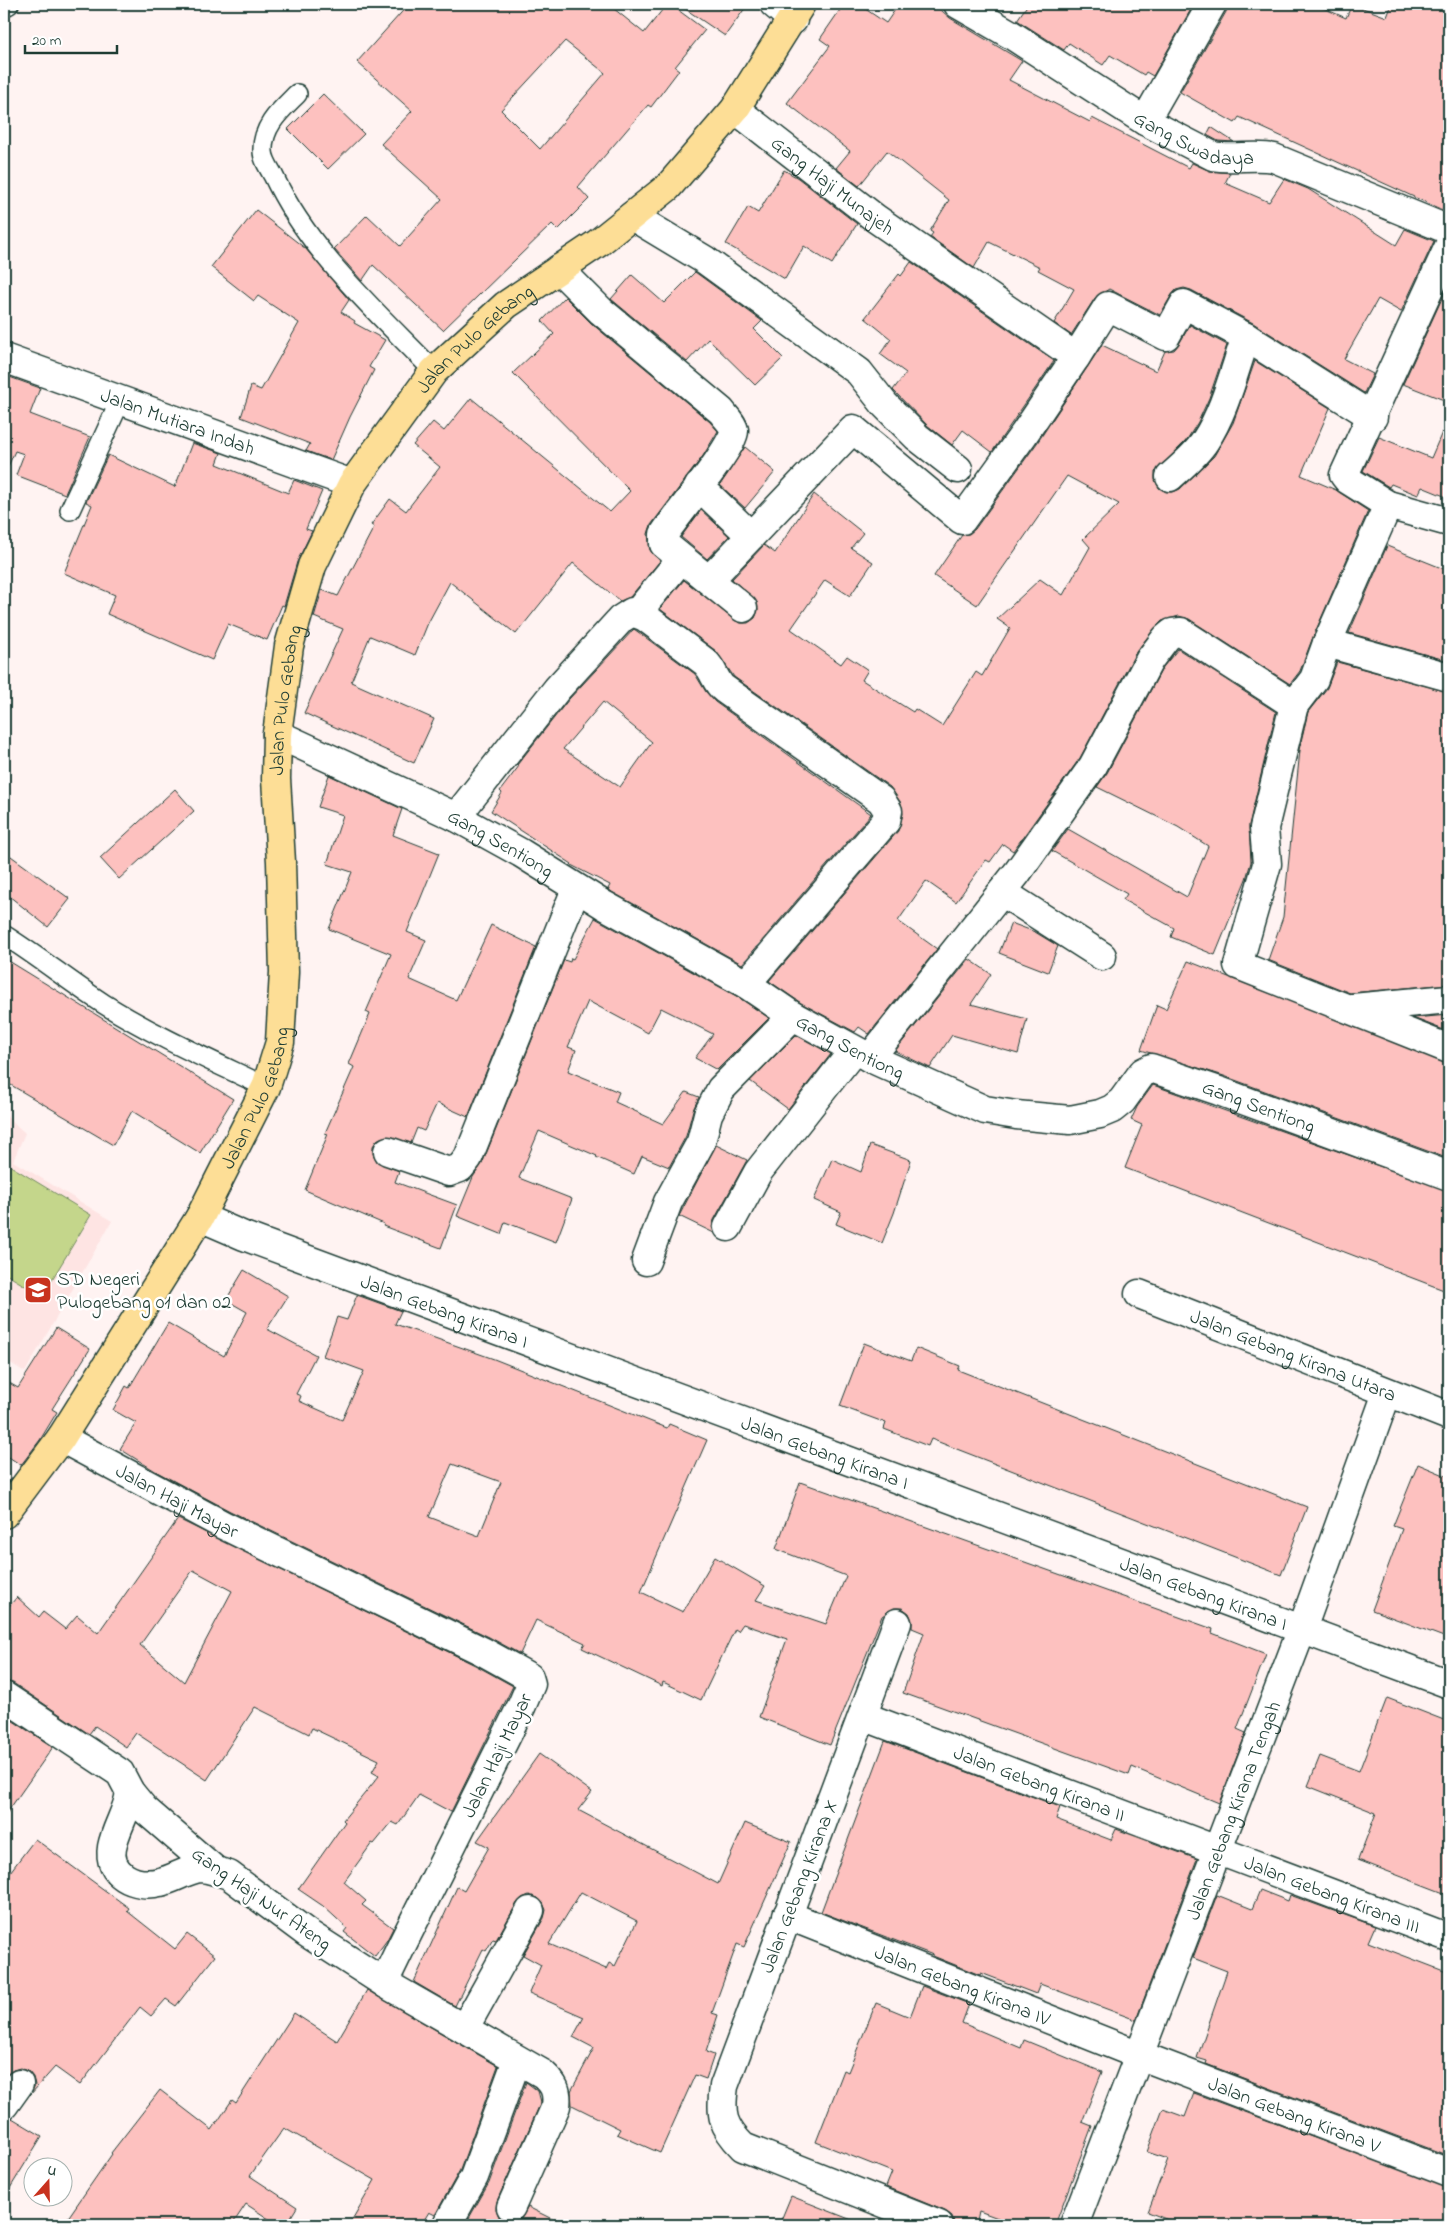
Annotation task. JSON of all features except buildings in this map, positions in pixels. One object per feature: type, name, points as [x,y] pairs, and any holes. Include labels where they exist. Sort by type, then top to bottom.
[{"type":"main road","name":"Jalan Pulo Gebang","points":[[4,1514],[61,1438],[200,1217],[266,1087],[280,1042],[284,972],[281,862],[276,778],[277,734],[289,646],[312,566],[352,484],[434,371],[506,305],[598,243],[668,187],[735,109],[789,9]]},
{"type":"street","name":"Gang Swadaya","points":[[958,4],[1010,34],[1145,121],[1213,156],[1223,158],[1263,156],[1274,158],[1449,230]]},
{"type":"street","points":[[1145,121],[1212,4]]},
{"type":"street","name":"Gang Haji Munajeh","points":[[735,109],[875,218],[1076,357]]},
{"type":"street","points":[[632,216],[705,260],[859,372],[885,405],[917,437],[958,469]]},
{"type":"street","points":[[1449,246],[1373,417],[1344,475],[1348,480],[1388,506],[1449,522]]},
{"type":"street","points":[[559,269],[600,311],[721,411],[734,429],[734,436],[664,534],[664,544],[743,608]]},
{"type":"street","points":[[709,580],[853,429],[962,520],[1024,434],[1108,306],[1166,336],[1184,304],[1246,337],[1373,417]]},
{"type":"street","points":[[1170,477],[1192,458],[1206,441],[1230,384],[1246,337]]},
{"type":"street","name":"Jalan Mutiara Indah","points":[[4,358],[352,484]]},
{"type":"street","points":[[699,486],[751,536]]},
{"type":"street","points":[[1388,506],[1327,643],[1314,679],[1294,705],[1264,828],[1267,864],[1238,965],[1449,1049]]},
{"type":"street","points":[[637,613],[681,558]]},
{"type":"street","points":[[456,817],[557,689],[620,619],[627,614],[637,613],[705,662],[711,668],[719,685],[724,689],[881,800],[888,810],[886,821],[746,984]]},
{"type":"street","points":[[728,1228],[758,1172],[1002,892],[1093,766],[1150,659],[1166,638],[1172,633],[1181,632],[1294,705]]},
{"type":"street","points":[[1327,643],[1449,677]]},
{"type":"street","name":"Gang Sentiong","points":[[277,734],[456,817],[521,853],[576,889],[746,984],[793,1016],[862,1054],[985,1110],[1016,1116],[1070,1120],[1112,1109],[1122,1101],[1147,1069],[1152,1068],[1449,1176]]},
{"type":"street","points":[[388,1152],[448,1172],[460,1168],[468,1158],[576,889]]},
{"type":"street","points":[[1002,892],[1102,956]]},
{"type":"street","points":[[1349,1008],[1449,999]]},
{"type":"street","points":[[646,1261],[668,1202],[701,1142],[708,1114],[717,1096],[729,1080],[793,1016]]},
{"type":"street","name":"Jalan Gebang Kirana I","points":[[200,1217],[244,1236],[1449,1684]]},
{"type":"street","name":"Jalan Gebang Kirana Utara","points":[[1139,1294],[1449,1416]]},
{"type":"street","name":"Jalan Gebang Kirana Tengah","points":[[1074,2225],[1302,1629],[1387,1393]]},
{"type":"street","name":"Jalan Haji Mayar","points":[[61,1438],[224,1525],[482,1651],[529,1677],[531,1684],[522,1706],[402,1945],[388,1974],[386,1984]]},
{"type":"street","name":"Jalan Gebang Kirana X","points":[[897,1623],[724,2086],[721,2109],[724,2124],[743,2147],[939,2225]]},
{"type":"street","name":"Gang Haji Nur Ateng","points":[[4,1696],[120,1773],[130,1792],[144,1809],[216,1871],[229,1875],[307,1933],[386,1984]]},
{"type":"street","name":"Jalan Gebang Kirana II","points":[[863,1716],[1217,1851]]},
{"type":"street","points":[[130,1792],[128,1804],[112,1847],[112,1864],[119,1874],[134,1882],[160,1883],[201,1868],[216,1871]]},
{"type":"street","name":"Jalan Gebang Kirana III","points":[[1217,1851],[1449,1938]]},
{"type":"street","points":[[464,2029],[530,1911]]},
{"type":"street","name":"Jalan Gebang Kirana IV","points":[[787,1916],[1138,2055]]},
{"type":"street","points":[[386,1984],[550,2080],[557,2096],[551,2119],[511,2207]]},
{"type":"street","name":"Jalan Gebang Kirana V","points":[[1138,2055],[1449,2173]]},
{"type":"street","points":[[447,2225],[474,2177],[517,2060]]},
{"type":"lane","points":[[4,7],[9,4]]},
{"type":"lane","points":[[296,94],[272,120],[263,144],[263,154],[283,198],[330,261],[434,371]]},
{"type":"lane","points":[[70,510],[121,399]]},
{"type":"lane","points":[[4,935],[105,1004],[266,1087]]},
{"type":"shaded area","name":"SD Negeri Pulogebang 01 dan 02","points":[[4,1114],[25,1133],[13,1161],[112,1221],[25,1372],[4,1359]]},
{"type":"green space","points":[[4,1162],[91,1215],[42,1296],[4,1273]]},
{"type":"place","name":"SD Negeri Pulogebang 01 dan 02","points":[[38,1290]]}]
